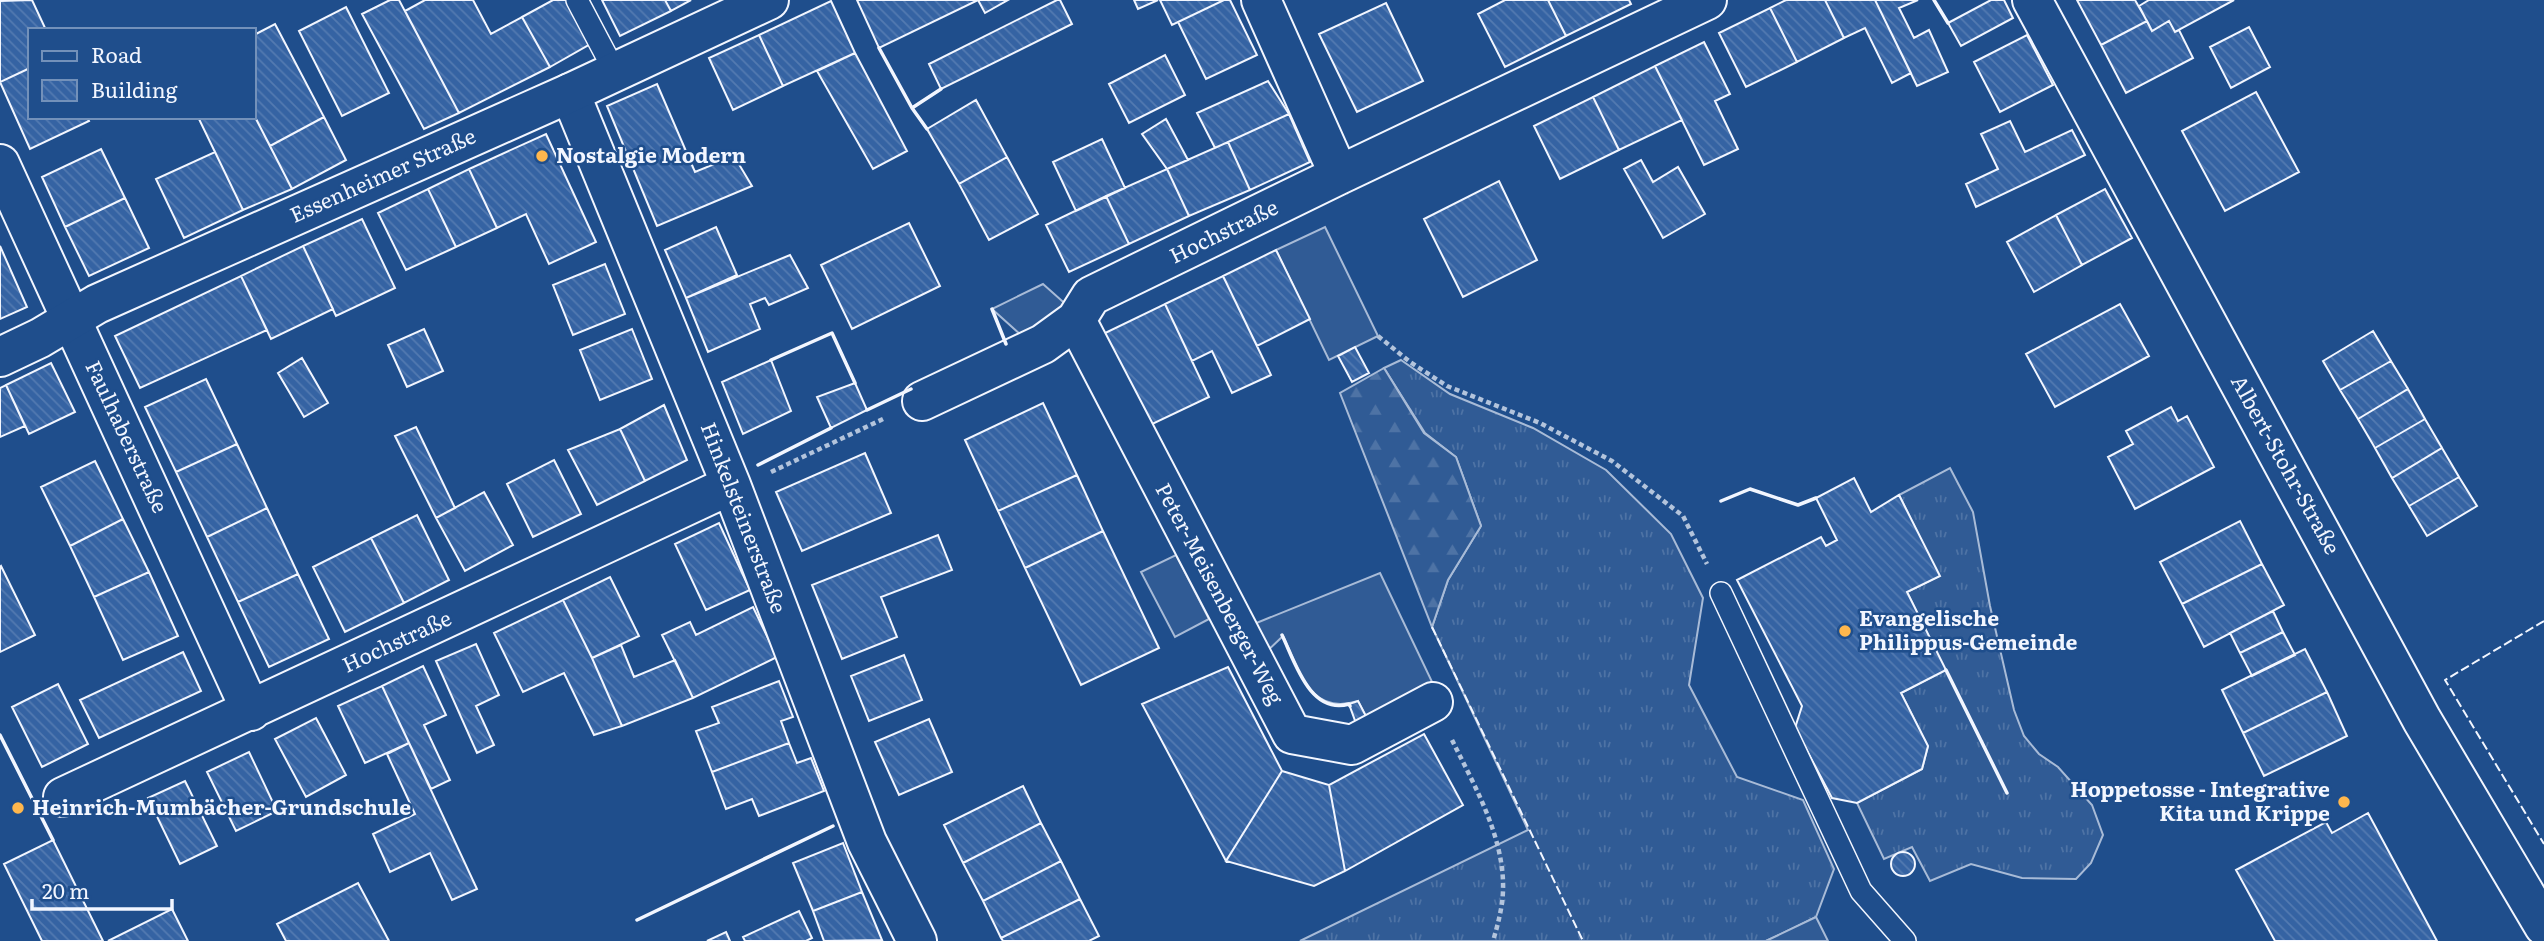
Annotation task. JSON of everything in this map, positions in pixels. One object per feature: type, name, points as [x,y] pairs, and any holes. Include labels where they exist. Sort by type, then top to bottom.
[{"type":"street","name":"Essenheimer Straße","points":[[0,357],[40,338],[97,304],[570,93],[769,0]]},
{"type":"street","points":[[1261,0],[1339,174]]},
{"type":"street","name":"Hochstraße","points":[[922,401],[1043,344],[1076,320],[1091,296],[1339,174],[1707,0]]},
{"type":"street","name":"Albert-Stohr-Straße","points":[[2032,0],[2422,720],[2544,926]]},
{"type":"street","name":"Hinkelsteinerstraße","points":[[570,93],[747,480],[867,842],[916,941]]},
{"type":"street","name":"Faulhaberstraße","points":[[0,164],[251,710]]},
{"type":"street","name":"Peter-Meisenberger-Weg","points":[[1076,320],[1292,734],[1352,745],[1433,702]]},
{"type":"street","name":"Hochstraße","points":[[63,797],[747,480]]},
{"type":"lane","points":[[577,0],[615,72]]},
{"type":"lane","points":[[1721,593],[1861,891],[1905,941]]},
{"type":"path","points":[[1378,336],[1410,362],[1447,386],[1540,423],[1612,461],[1683,516],[1721,593]]},
{"type":"path","points":[[747,480],[922,401]]},
{"type":"path","points":[[1433,702],[1480,795],[1494,832],[1501,872],[1502,907],[1493,941]]},
{"type":"green space","points":[[1401,360],[1450,394],[1533,428],[1606,470],[1671,534],[1703,598],[1689,685],[1737,777],[1803,800],[1834,869],[1816,917],[1766,941],[1300,941],[1528,830],[1432,627],[1448,580],[1481,526],[1456,457],[1425,433],[1384,368]]},
{"type":"green space","points":[[1384,368],[1424,433],[1456,457],[1481,526],[1448,580],[1432,627],[1340,393]]},
{"type":"green space","points":[[1950,468],[1973,512],[1990,606],[2014,710],[2024,736],[2039,754],[2058,767],[2092,805],[2103,835],[2091,863],[2076,879],[2022,878],[1971,864],[1930,881],[1912,847],[1884,859],[1857,803],[1922,769],[1928,746],[1901,693],[1945,670],[1907,592],[1939,576],[1899,495]]},
{"type":"shaded area","points":[[1325,227],[1378,336],[1329,360],[1276,250]]},
{"type":"shaded area","points":[[1043,284],[1070,308],[1021,335],[992,309]]},
{"type":"shaded area","points":[[1176,555],[1209,619],[1175,637],[1141,572]]},
{"type":"shaded area","points":[[1380,573],[1434,686],[1368,720],[1358,701],[1341,704],[1328,702],[1317,696],[1301,676],[1283,636],[1264,654],[1249,626]]},
{"type":"shaded area","points":[[1816,917],[1828,941],[1766,941]]},
{"type":"building","points":[[32,0],[45,28],[28,28],[28,69],[0,82],[0,1]]},
{"type":"building","points":[[390,0],[399,0],[459,113],[424,129],[362,14]]},
{"type":"building","points":[[425,0],[473,0],[491,34],[522,17],[550,67],[459,113],[405,11]]},
{"type":"building","points":[[553,0],[568,0],[592,43],[550,67],[522,17]]},
{"type":"building","points":[[602,0],[665,0],[671,11],[620,36]]},
{"type":"building","points":[[665,0],[691,0],[671,11]]},
{"type":"building","points":[[857,0],[978,0],[879,48]]},
{"type":"building","points":[[978,0],[1008,0],[985,13]]},
{"type":"building","points":[[1060,0],[1072,24],[941,89],[929,64]]},
{"type":"building","points":[[1134,0],[1158,0],[1138,9]]},
{"type":"building","points":[[1160,0],[1224,0],[1172,25]]},
{"type":"building","points":[[1224,0],[1230,0],[1257,55],[1206,79],[1178,22]]},
{"type":"building","points":[[1505,0],[1548,0],[1566,36],[1505,67],[1478,14]]},
{"type":"building","points":[[1548,0],[1629,0],[1631,4],[1566,36]]},
{"type":"building","points":[[1786,0],[1825,0],[1844,38],[1797,62],[1770,8]]},
{"type":"building","points":[[1825,0],[1875,0],[1911,73],[1892,83],[1865,28],[1844,38]]},
{"type":"building","points":[[1875,0],[1918,0],[1899,8],[1914,38],[1929,30],[1948,72],[1917,86]]},
{"type":"building","points":[[1991,0],[2004,0],[2013,18],[1961,46],[1948,23]]},
{"type":"building","points":[[2077,0],[2135,0],[2147,21],[2101,45]]},
{"type":"building","points":[[2149,0],[2234,0],[2175,32],[2169,21],[2152,31],[2139,6]]},
{"type":"building","points":[[831,1],[855,53],[783,86],[759,35]]},
{"type":"building","points":[[1386,3],[1423,81],[1357,112],[1319,34]]},
{"type":"building","points":[[346,7],[389,93],[342,116],[299,31]]},
{"type":"building","points":[[1770,8],[1797,62],[1746,87],[1719,33]]},
{"type":"building","points":[[2147,21],[2152,31],[2169,21],[2175,32],[2179,30],[2193,58],[2126,93],[2101,45]]},
{"type":"building","points":[[275,24],[324,117],[270,146],[256,119],[256,34]]},
{"type":"building","points":[[2249,27],[2270,67],[2231,88],[2210,47]]},
{"type":"building","points":[[759,35],[783,86],[733,110],[709,58]]},
{"type":"building","points":[[2027,35],[2053,85],[2000,112],[1974,62]]},
{"type":"building","points":[[1704,42],[1730,94],[1715,101],[1738,149],[1704,165],[1655,66]]},
{"type":"building","points":[[855,53],[907,151],[873,169],[817,71]]},
{"type":"building","points":[[1165,55],[1185,95],[1129,123],[1109,84]]},
{"type":"building","points":[[1655,66],[1682,120],[1619,150],[1593,97]]},
{"type":"building","points":[[28,69],[28,119],[89,121],[30,149],[0,82]]},
{"type":"building","points":[[1268,81],[1289,114],[1215,148],[1197,113]]},
{"type":"building","points":[[657,84],[695,172],[734,156],[752,186],[657,226],[607,106]]},
{"type":"building","points":[[2256,92],[2299,172],[2225,211],[2182,131]]},
{"type":"building","points":[[1593,97],[1619,150],[1560,179],[1534,126]]},
{"type":"building","points":[[976,100],[1007,157],[959,184],[927,129]]},
{"type":"building","points":[[1289,114],[1310,162],[1250,190],[1228,142]]},
{"type":"building","points":[[324,117],[346,160],[292,189],[270,146]]},
{"type":"building","points":[[199,119],[256,119],[292,189],[243,210]]},
{"type":"building","points":[[1166,119],[1188,160],[1167,169],[1142,134]]},
{"type":"building","points":[[2010,121],[2025,152],[2072,130],[2085,155],[1976,207],[1966,184],[1998,169],[1981,134]]},
{"type":"building","points":[[546,134],[596,242],[549,264],[526,214],[497,228],[469,169]]},
{"type":"building","points":[[1102,139],[1125,188],[1076,211],[1053,162]]},
{"type":"building","points":[[1228,142],[1250,190],[1189,216],[1167,169]]},
{"type":"building","points":[[101,149],[125,198],[65,227],[42,177]]},
{"type":"building","points":[[215,152],[243,210],[184,238],[156,179]]},
{"type":"building","points":[[1007,157],[1038,214],[989,240],[959,184]]},
{"type":"building","points":[[1641,160],[1653,182],[1678,167],[1705,214],[1663,238],[1624,169]]},
{"type":"building","points":[[469,169],[497,228],[456,247],[428,189]]},
{"type":"building","points":[[1167,169],[1189,216],[1129,244],[1106,196]]},
{"type":"building","points":[[1499,181],[1537,260],[1463,297],[1424,219]]},
{"type":"building","points":[[428,189],[456,247],[406,270],[378,213]]},
{"type":"building","points":[[2105,189],[2132,238],[2082,265],[2056,215]]},
{"type":"building","points":[[1106,196],[1129,244],[1069,272],[1046,225]]},
{"type":"building","points":[[125,198],[149,248],[89,276],[65,227]]},
{"type":"building","points":[[2056,215],[2082,265],[2034,292],[2007,242]]},
{"type":"building","points":[[362,219],[395,288],[336,316],[303,246]]},
{"type":"building","points":[[909,223],[940,286],[852,329],[821,265]]},
{"type":"building","points":[[716,227],[737,275],[686,298],[665,250]]},
{"type":"building","points":[[0,246],[27,307],[0,319]]},
{"type":"building","points":[[303,246],[333,309],[271,339],[241,276]]},
{"type":"building","points":[[1276,250],[1310,319],[1257,346],[1223,276]]},
{"type":"building","points":[[790,255],[808,288],[769,305],[765,298],[750,304],[760,329],[708,352],[686,298]]},
{"type":"building","points":[[605,264],[625,314],[573,335],[553,285]]},
{"type":"building","points":[[241,276],[267,330],[140,388],[115,336]]},
{"type":"building","points":[[1223,276],[1271,375],[1232,393],[1212,351],[1192,361],[1165,304]]},
{"type":"building","points":[[1165,304],[1209,397],[1146,427],[1101,335]]},
{"type":"building","points":[[2120,304],[2149,356],[2055,407],[2026,354]]},
{"type":"building","points":[[424,329],[443,371],[407,387],[388,345]]},
{"type":"building","points":[[632,329],[652,379],[600,400],[580,350]]},
{"type":"building","points":[[2373,331],[2391,361],[2340,390],[2323,361]]},
{"type":"building","points":[[1355,347],[1369,373],[1352,382],[1338,356]]},
{"type":"building","points":[[302,358],[328,403],[304,417],[278,373]]},
{"type":"building","points":[[771,360],[791,411],[743,434],[722,382]]},
{"type":"building","points":[[2391,361],[2408,389],[2358,419],[2340,390]]},
{"type":"building","points":[[51,363],[75,412],[29,434],[6,385]]},
{"type":"building","points":[[206,379],[237,444],[176,472],[145,407]]},
{"type":"building","points":[[855,383],[867,410],[831,428],[817,397]]},
{"type":"building","points":[[6,385],[25,426],[0,437],[0,388]]},
{"type":"building","points":[[2408,389],[2425,419],[2375,448],[2358,419]]},
{"type":"building","points":[[1043,403],[1077,475],[998,511],[965,440]]},
{"type":"building","points":[[664,405],[687,460],[645,481],[620,429]]},
{"type":"building","points":[[2171,407],[2178,421],[2187,416],[2214,467],[2135,509],[2108,457],[2133,444],[2126,431]]},
{"type":"building","points":[[2425,419],[2442,448],[2392,478],[2375,448]]},
{"type":"building","points":[[416,427],[455,508],[436,518],[395,436]]},
{"type":"building","points":[[620,429],[645,481],[597,505],[568,450]]},
{"type":"building","points":[[237,444],[267,508],[207,537],[176,472]]},
{"type":"building","points":[[2442,448],[2459,477],[2409,506],[2392,478]]},
{"type":"building","points":[[865,453],[891,513],[802,551],[776,492]]},
{"type":"building","points":[[554,460],[581,514],[533,537],[507,484]]},
{"type":"building","points":[[95,461],[123,519],[70,546],[41,487]]},
{"type":"building","points":[[1077,475],[1103,531],[1025,568],[998,511]]},
{"type":"building","points":[[2459,477],[2477,506],[2427,536],[2409,506]]},
{"type":"building","name":"Evangelische Philippus-Gemeinde","points":[[1854,478],[1871,512],[1899,495],[1940,576],[1907,592],[1946,670],[1901,693],[1928,746],[1922,769],[1857,803],[1832,798],[1795,728],[1802,706],[1737,580],[1821,537],[1826,546],[1837,540],[1816,498]]},
{"type":"building","points":[[484,492],[513,545],[465,571],[436,518]]},
{"type":"building","points":[[267,508],[298,574],[238,602],[207,537]]},
{"type":"building","points":[[417,515],[449,580],[404,603],[371,538]]},
{"type":"building","points":[[123,519],[149,572],[94,597],[70,546]]},
{"type":"building","points":[[2240,521],[2262,564],[2182,604],[2160,562]]},
{"type":"building","points":[[719,523],[750,590],[706,610],[675,544]]},
{"type":"building","points":[[1103,531],[1159,648],[1081,685],[1025,568]]},
{"type":"building","points":[[938,535],[952,570],[881,597],[897,637],[842,659],[812,585]]},
{"type":"building","points":[[371,538],[404,603],[345,632],[313,567]]},
{"type":"building","points":[[2262,564],[2284,605],[2204,647],[2182,604]]},
{"type":"building","points":[[0,567],[35,635],[0,652]]},
{"type":"building","points":[[149,572],[178,636],[123,660],[94,597]]},
{"type":"building","points":[[298,574],[329,639],[269,667],[238,602]]},
{"type":"building","points":[[610,577],[639,636],[592,658],[563,600]]},
{"type":"building","points":[[563,600],[622,726],[594,735],[564,673],[523,692],[494,633]]},
{"type":"building","points":[[753,607],[777,657],[693,698],[662,635],[690,622],[696,635]]},
{"type":"building","points":[[2273,611],[2283,632],[2240,653],[2230,633]]},
{"type":"building","points":[[2283,632],[2295,655],[2252,676],[2240,653]]},
{"type":"building","points":[[476,644],[499,695],[476,706],[494,745],[477,753],[436,661]]},
{"type":"building","points":[[621,645],[634,677],[675,660],[693,698],[622,726],[592,658]]},
{"type":"building","points":[[2305,649],[2327,692],[2243,733],[2222,690]]},
{"type":"building","points":[[183,652],[201,691],[99,738],[80,700]]},
{"type":"building","points":[[904,655],[922,700],[869,721],[851,676]]},
{"type":"building","points":[[423,666],[446,715],[424,725],[450,780],[431,789],[382,686]]},
{"type":"building","points":[[1228,667],[1282,771],[1226,861],[1142,704]]},
{"type":"building","points":[[779,681],[793,717],[781,721],[789,743],[712,772],[696,731],[719,723],[712,707]]},
{"type":"building","points":[[58,684],[88,744],[42,767],[12,707]]},
{"type":"building","points":[[382,686],[409,743],[365,763],[338,706]]},
{"type":"building","points":[[2327,692],[2347,736],[2264,776],[2243,733]]},
{"type":"building","points":[[1358,701],[1368,720],[1357,726],[1349,704]]},
{"type":"building","points":[[316,718],[346,775],[306,797],[275,739]]},
{"type":"building","points":[[929,719],[952,772],[899,795],[875,742]]},
{"type":"building","points":[[1424,734],[1463,805],[1345,871],[1329,785]]},
{"type":"building","points":[[409,743],[477,889],[452,900],[430,853],[390,872],[373,834],[415,814],[387,754]]},
{"type":"building","points":[[789,743],[797,763],[811,758],[824,791],[759,816],[752,799],[726,809],[712,772]]},
{"type":"building","points":[[249,752],[277,811],[236,831],[207,772]]},
{"type":"building","points":[[1282,771],[1329,785],[1345,871],[1314,886],[1226,861]]},
{"type":"building","points":[[185,781],[217,846],[180,864],[148,798]]},
{"type":"building","points":[[1023,786],[1041,823],[963,863],[944,825]]},
{"type":"building","points":[[2368,813],[2437,941],[2275,941],[2236,870],[2326,822],[2332,833]]},
{"type":"building","points":[[1041,823],[1061,861],[983,901],[963,863]]},
{"type":"building","points":[[53,840],[103,941],[42,941],[4,864]]},
{"type":"building","points":[[843,843],[862,892],[813,911],[793,863]]},
{"type":"building","points":[[1903,852],[1912,855],[1915,864],[1912,873],[1903,876],[1894,873],[1891,864],[1894,855]]},
{"type":"building","points":[[1061,861],[1080,899],[1001,938],[983,901]]},
{"type":"building","points":[[358,883],[389,941],[286,941],[277,924]]},
{"type":"building","points":[[862,892],[882,940],[824,941],[813,911]]},
{"type":"building","points":[[1080,899],[1099,936],[1089,941],[1003,941],[1001,938]]},
{"type":"building","points":[[172,909],[188,941],[108,941]]},
{"type":"building","points":[[799,911],[812,938],[806,941],[745,941],[743,937]]},
{"type":"building","points":[[726,932],[730,941],[707,941]]},
{"type":"fence","points":[[2544,621],[2445,680],[2544,844]]},
{"type":"fence","points":[[1432,627],[1583,941]]},
{"type":"wall","points":[[1934,0],[1948,23]]},
{"type":"wall","points":[[879,48],[912,108],[941,89]]},
{"type":"wall","points":[[912,108],[927,129]]},
{"type":"wall","points":[[992,309],[1006,344]]},
{"type":"wall","points":[[771,360],[832,333],[855,383]]},
{"type":"wall","points":[[867,410],[911,389]]},
{"type":"wall","points":[[758,465],[831,428]]},
{"type":"wall","points":[[1721,501],[1750,489],[1798,505],[1816,498]]},
{"type":"wall","points":[[1282,635],[1299,672],[1314,694],[1324,702],[1350,706]]},
{"type":"wall","points":[[1946,670],[2007,793]]},
{"type":"wall","points":[[0,735],[53,840]]},
{"type":"wall","points":[[637,920],[833,826]]},
{"type":"place","name":"Nostalgie Modern","points":[[542,156]]},
{"type":"place","name":"Evangelische Philippus-Gemeinde","points":[[1845,631]]},
{"type":"place","name":"Hoppetosse - Integrative Kita und Krippe","points":[[2344,802]]},
{"type":"place","name":"Heinrich-Mumbächer-Grundschule","points":[[18,808]]}]
